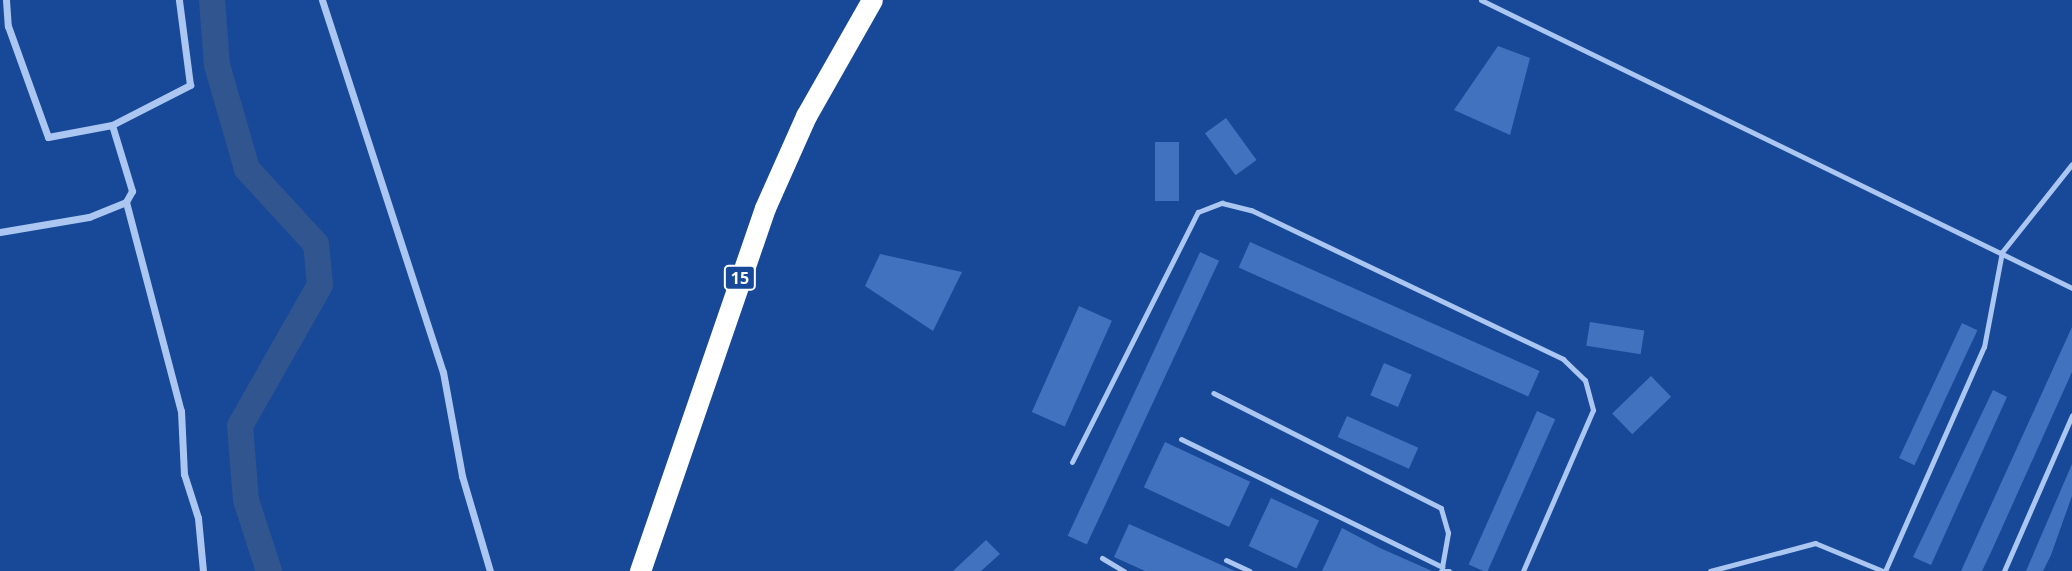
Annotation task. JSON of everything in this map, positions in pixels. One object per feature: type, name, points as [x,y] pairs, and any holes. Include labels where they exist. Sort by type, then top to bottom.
[{"type":"highway","name":"15","points":[[640,571],[765,208],[806,116],[872,0]]},
{"type":"street","points":[[6,0],[4,27],[43,136],[113,125],[190,85],[179,0]]},
{"type":"street","points":[[322,0],[443,372],[462,476],[490,571]]},
{"type":"street","points":[[0,232],[89,218],[125,202],[132,191],[113,125]]},
{"type":"street","points":[[125,202],[181,411],[184,474],[198,518],[204,571]]},
{"type":"lane","points":[[1481,0],[2072,288]]},
{"type":"lane","points":[[1710,571],[1815,542],[1884,571],[1984,347],[2002,252],[2072,164]]},
{"type":"lane","points":[[1072,462],[1198,212],[1222,203],[1251,210],[1563,359],[1585,380],[1593,410],[1523,571]]},
{"type":"lane","points":[[1213,393],[1441,508],[1448,533],[1442,569]]},
{"type":"lane","points":[[2004,571],[2072,415]]},
{"type":"lane","points":[[1181,439],[1450,571]]},
{"type":"lane","points":[[1102,558],[1124,571]]},
{"type":"lane","points":[[1226,560],[1250,571]]},
{"type":"building","points":[[1498,46],[1530,58],[1510,135],[1454,110]]},
{"type":"building","points":[[1226,118],[1257,160],[1236,175],[1205,133]]},
{"type":"building","points":[[1155,142],[1179,142],[1179,201],[1155,201]]},
{"type":"building","points":[[1250,242],[1540,371],[1528,397],[1239,268]]},
{"type":"building","points":[[1200,252],[1219,261],[1087,545],[1068,536]]},
{"type":"building","points":[[880,254],[962,272],[933,331],[865,286]]},
{"type":"building","points":[[1079,306],[1112,321],[1065,427],[1032,412]]},
{"type":"building","points":[[1590,322],[1644,331],[1641,354],[1586,346]]},
{"type":"building","points":[[1962,323],[1977,330],[1914,465],[1899,458]]},
{"type":"building","points":[[2072,327],[2072,372],[1992,550],[1982,571],[1961,571]]},
{"type":"building","points":[[1384,363],[1412,375],[1398,407],[1370,395]]},
{"type":"building","points":[[1651,376],[1671,397],[1632,434],[1612,414]]},
{"type":"building","points":[[1993,390],[2007,397],[1931,565],[1913,557]]},
{"type":"building","points":[[1537,411],[1555,419],[1488,571],[1469,564]]},
{"type":"building","points":[[1347,416],[1418,448],[1409,469],[1338,437]]},
{"type":"building","points":[[1165,442],[1250,482],[1229,527],[1144,487]]},
{"type":"building","points":[[2072,464],[2072,496],[2051,555],[2043,571],[2026,571]]},
{"type":"building","points":[[1271,498],[1319,520],[1297,568],[1249,546]]},
{"type":"building","points":[[1129,524],[1235,571],[1145,571],[1114,557]]},
{"type":"building","points":[[1342,528],[1380,548],[1432,571],[1322,571]]},
{"type":"building","points":[[986,540],[1000,554],[981,571],[953,571]]},
{"type":"waterway","points":[[212,0],[217,65],[247,169],[316,244],[320,285],[240,426],[246,500],[269,571]]}]
